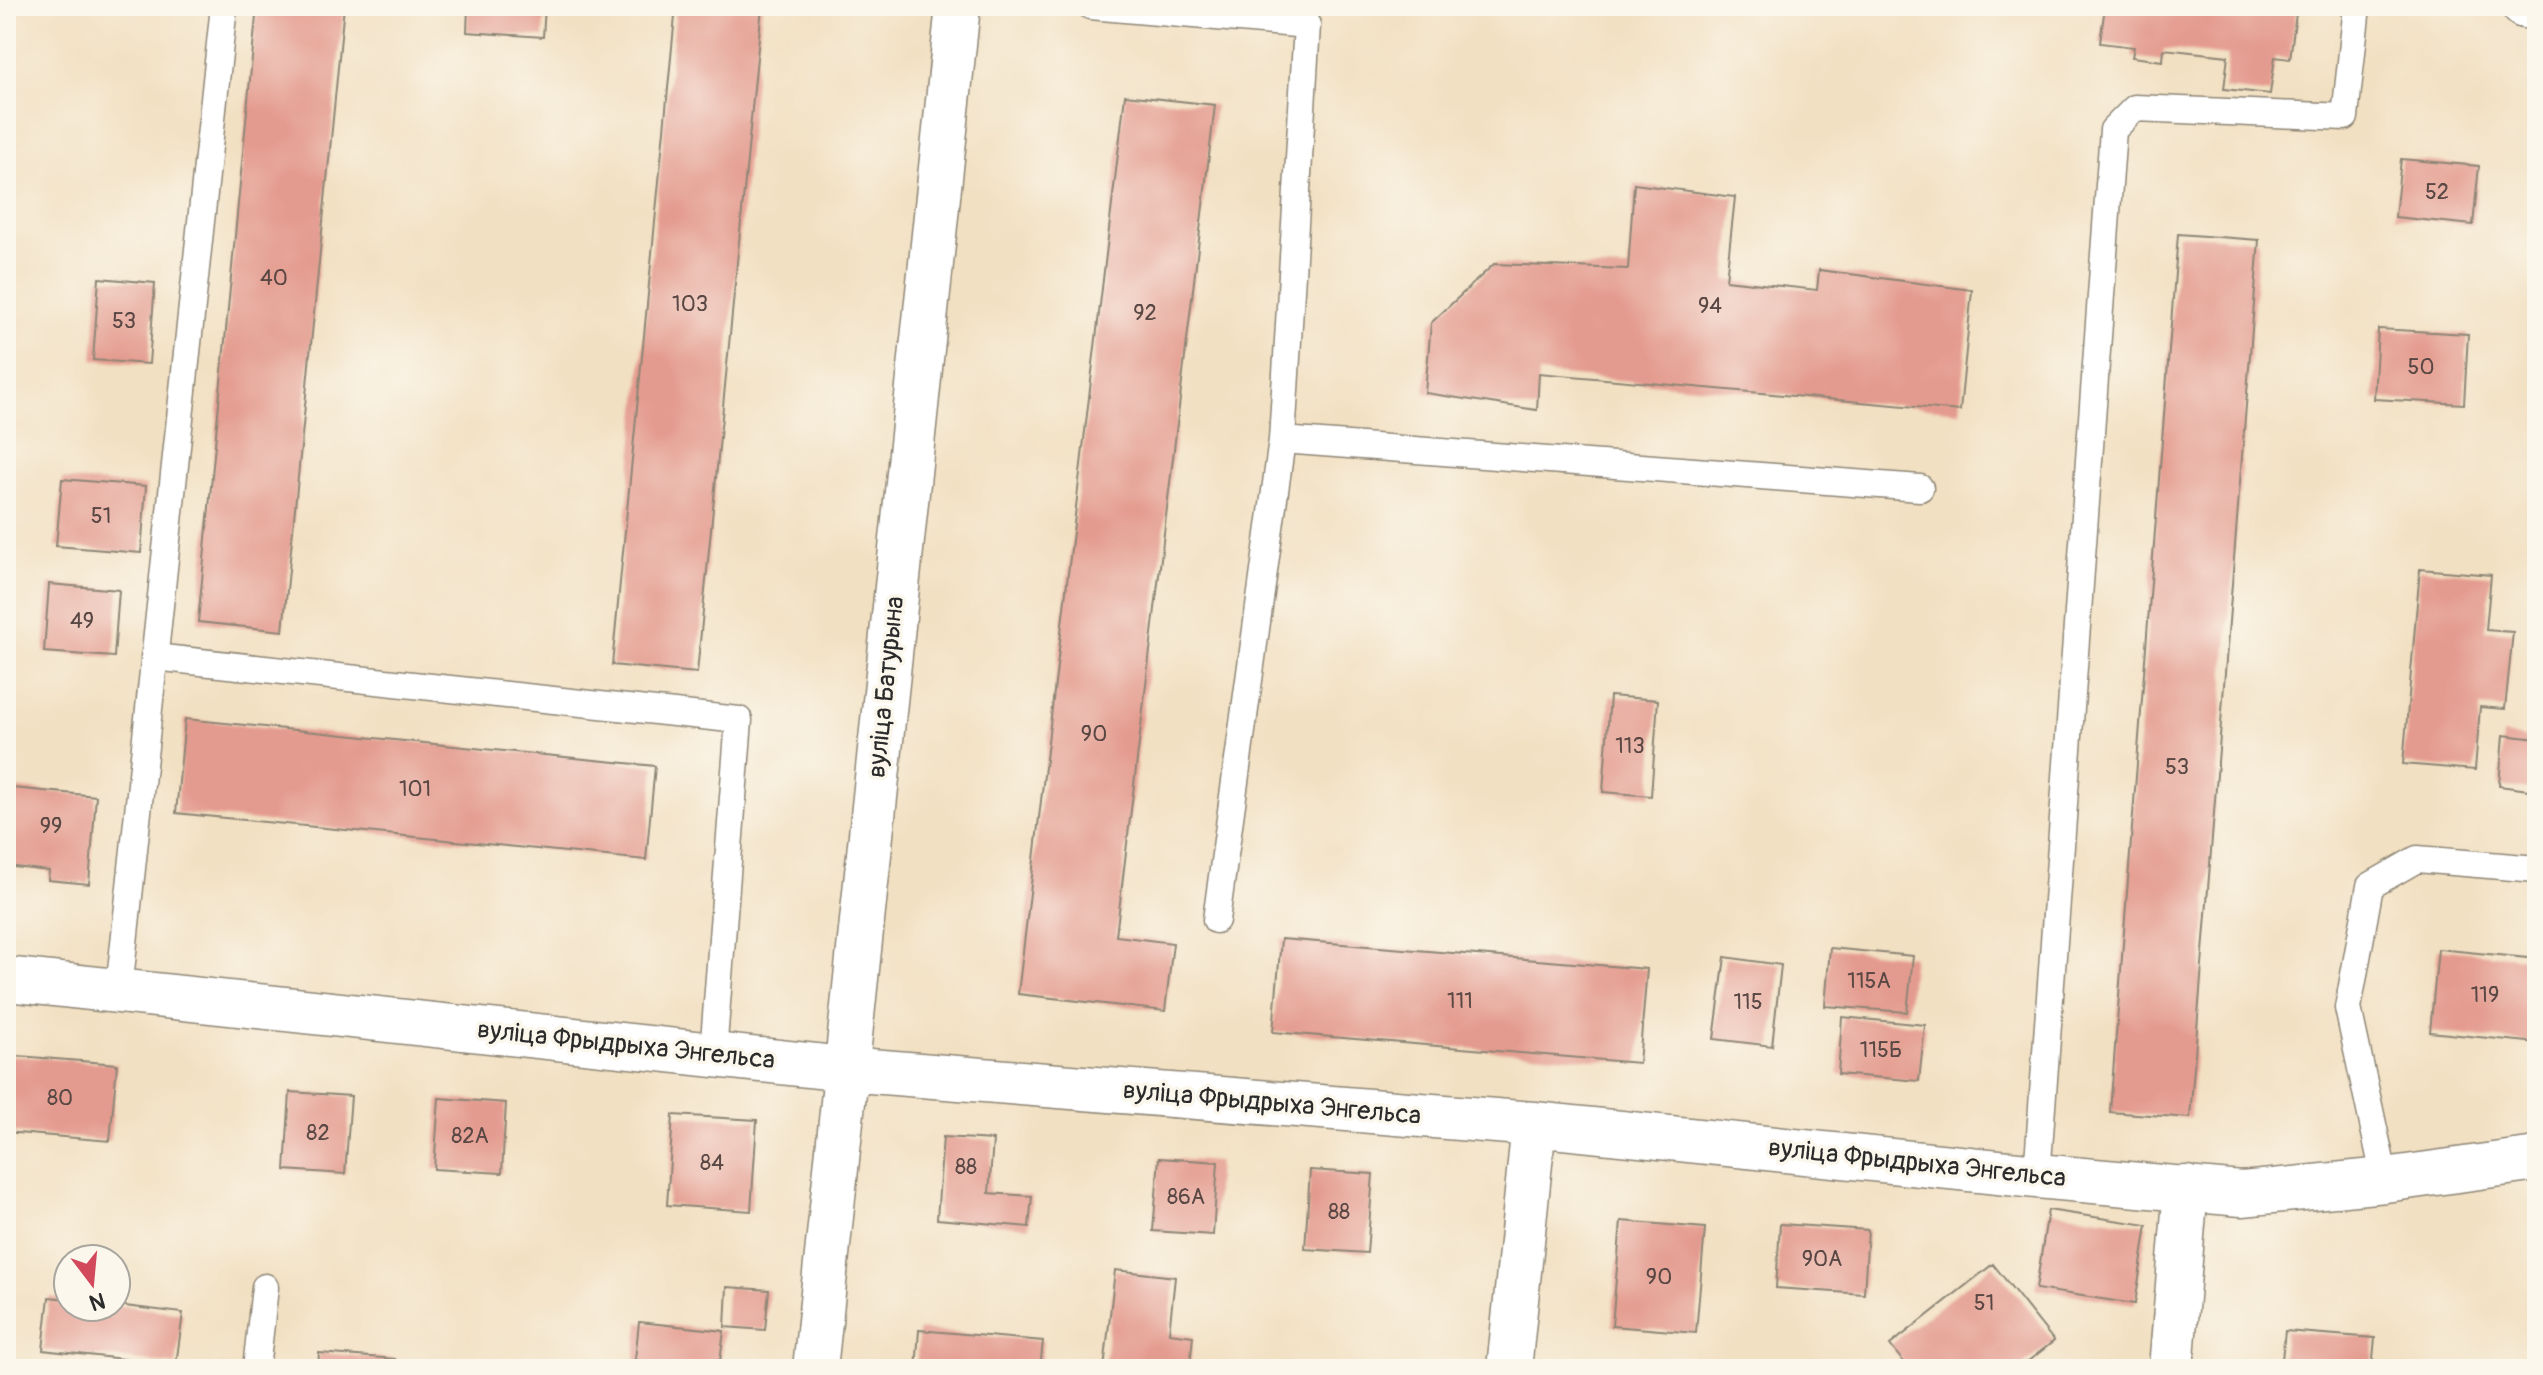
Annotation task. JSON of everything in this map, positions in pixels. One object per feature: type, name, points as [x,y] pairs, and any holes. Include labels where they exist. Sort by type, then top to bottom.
[{"type":"street","name":"вуліца Батурына","points":[[815,1369],[958,6]]},
{"type":"street","points":[[2524,6],[2537,7]]},
{"type":"street","name":"вуліца Фрыдрыха Энгельса","points":[[6,979],[845,1069],[1534,1124],[2242,1194],[2385,1180],[2537,1159]]},
{"type":"street","points":[[1509,1369],[1534,1124]]},
{"type":"street","points":[[2171,1369],[2186,1188]]},
{"type":"lane","points":[[119,990],[224,6]]},
{"type":"lane","points":[[1090,6],[1307,25],[1282,440],[1216,920]]},
{"type":"lane","points":[[2037,1176],[2113,130],[2135,108],[2345,117],[2357,6]]},
{"type":"lane","points":[[1282,440],[1920,488]]},
{"type":"lane","points":[[154,657],[739,720],[713,1054]]},
{"type":"lane","points":[[2385,1180],[2348,1008],[2370,886],[2417,859],[2537,869]]},
{"type":"lane","points":[[256,1369],[265,1287]]},
{"type":"building","points":[[257,6],[344,6],[283,631],[198,622]]},
{"type":"building","points":[[468,6],[545,6],[543,37],[467,32]]},
{"type":"building","points":[[676,6],[762,6],[697,673],[612,665]]},
{"type":"building","points":[[2105,6],[2297,6],[2290,59],[2275,57],[2270,94],[2224,89],[2228,56],[2164,49],[2163,61],[2132,57],[2134,47],[2100,43]]},
{"type":"building","points":[[1125,95],[1215,105],[1116,936],[1173,943],[1165,1011],[1018,994]]},
{"type":"building","points":[[2401,159],[2479,166],[2473,225],[2395,217]]},
{"type":"building","points":[[1634,184],[1735,197],[1726,280],[1817,290],[1819,270],[1972,290],[1960,411],[1539,373],[1537,410],[1425,393],[1431,323],[1494,264],[1628,269]]},
{"type":"building","points":[[2178,234],[2259,240],[2190,1118],[2110,1112]]},
{"type":"building","points":[[99,278],[155,283],[149,364],[93,360]]},
{"type":"building","points":[[2378,329],[2468,334],[2464,404],[2374,399]]},
{"type":"building","points":[[62,479],[146,486],[141,553],[56,546]]},
{"type":"building","points":[[2420,569],[2491,575],[2486,630],[2513,632],[2505,709],[2480,707],[2475,770],[2403,764]]},
{"type":"building","points":[[49,584],[119,590],[114,657],[44,652]]},
{"type":"building","points":[[1610,696],[1658,700],[1651,796],[1603,792]]},
{"type":"building","points":[[185,719],[655,766],[646,860],[176,813]]},
{"type":"building","points":[[2503,735],[2537,739],[2536,791],[2499,786]]},
{"type":"building","points":[[12,788],[96,796],[89,884],[48,880],[49,871],[6,866]]},
{"type":"building","points":[[1281,939],[1647,969],[1639,1063],[1273,1032]]},
{"type":"building","points":[[1830,948],[1913,956],[1907,1012],[1825,1006]]},
{"type":"building","points":[[2438,949],[2537,959],[2537,1043],[2430,1032]]},
{"type":"building","points":[[1725,957],[1781,965],[1772,1046],[1714,1039]]},
{"type":"building","points":[[1842,1017],[1925,1025],[1919,1081],[1838,1074]]},
{"type":"building","points":[[6,1055],[117,1064],[110,1141],[6,1132]]},
{"type":"building","points":[[290,1092],[351,1096],[345,1174],[285,1170]]},
{"type":"building","points":[[439,1098],[506,1103],[502,1173],[434,1169]]},
{"type":"building","points":[[673,1115],[757,1120],[751,1211],[667,1205]]},
{"type":"building","points":[[943,1137],[993,1140],[989,1193],[1032,1196],[1029,1227],[937,1219]]},
{"type":"building","points":[[1159,1158],[1218,1162],[1213,1235],[1153,1231]]},
{"type":"building","points":[[1310,1170],[1373,1174],[1367,1253],[1305,1249]]},
{"type":"building","points":[[2048,1210],[2147,1225],[2135,1304],[2036,1289]]},
{"type":"building","points":[[1621,1221],[1705,1228],[1696,1333],[1612,1326]]},
{"type":"building","points":[[1780,1224],[1868,1230],[1864,1294],[1776,1288]]},
{"type":"building","points":[[1993,1264],[2054,1341],[2018,1369],[1909,1369],[1890,1345]]},
{"type":"building","points":[[1115,1270],[1175,1277],[1169,1333],[1193,1336],[1190,1366],[1176,1364],[1175,1369],[1104,1369]]},
{"type":"building","points":[[727,1287],[769,1290],[765,1330],[725,1327]]},
{"type":"building","points":[[49,1297],[52,1297],[52,1323],[132,1323],[132,1307],[183,1313],[176,1365],[43,1350]]},
{"type":"building","points":[[639,1322],[724,1331],[719,1369],[634,1369]]},
{"type":"building","points":[[919,1330],[1043,1341],[1040,1369],[916,1369]]},
{"type":"building","points":[[2285,1331],[2375,1338],[2372,1369],[2281,1369]]},
{"type":"building","points":[[319,1353],[395,1359],[394,1369],[318,1369]]}]
